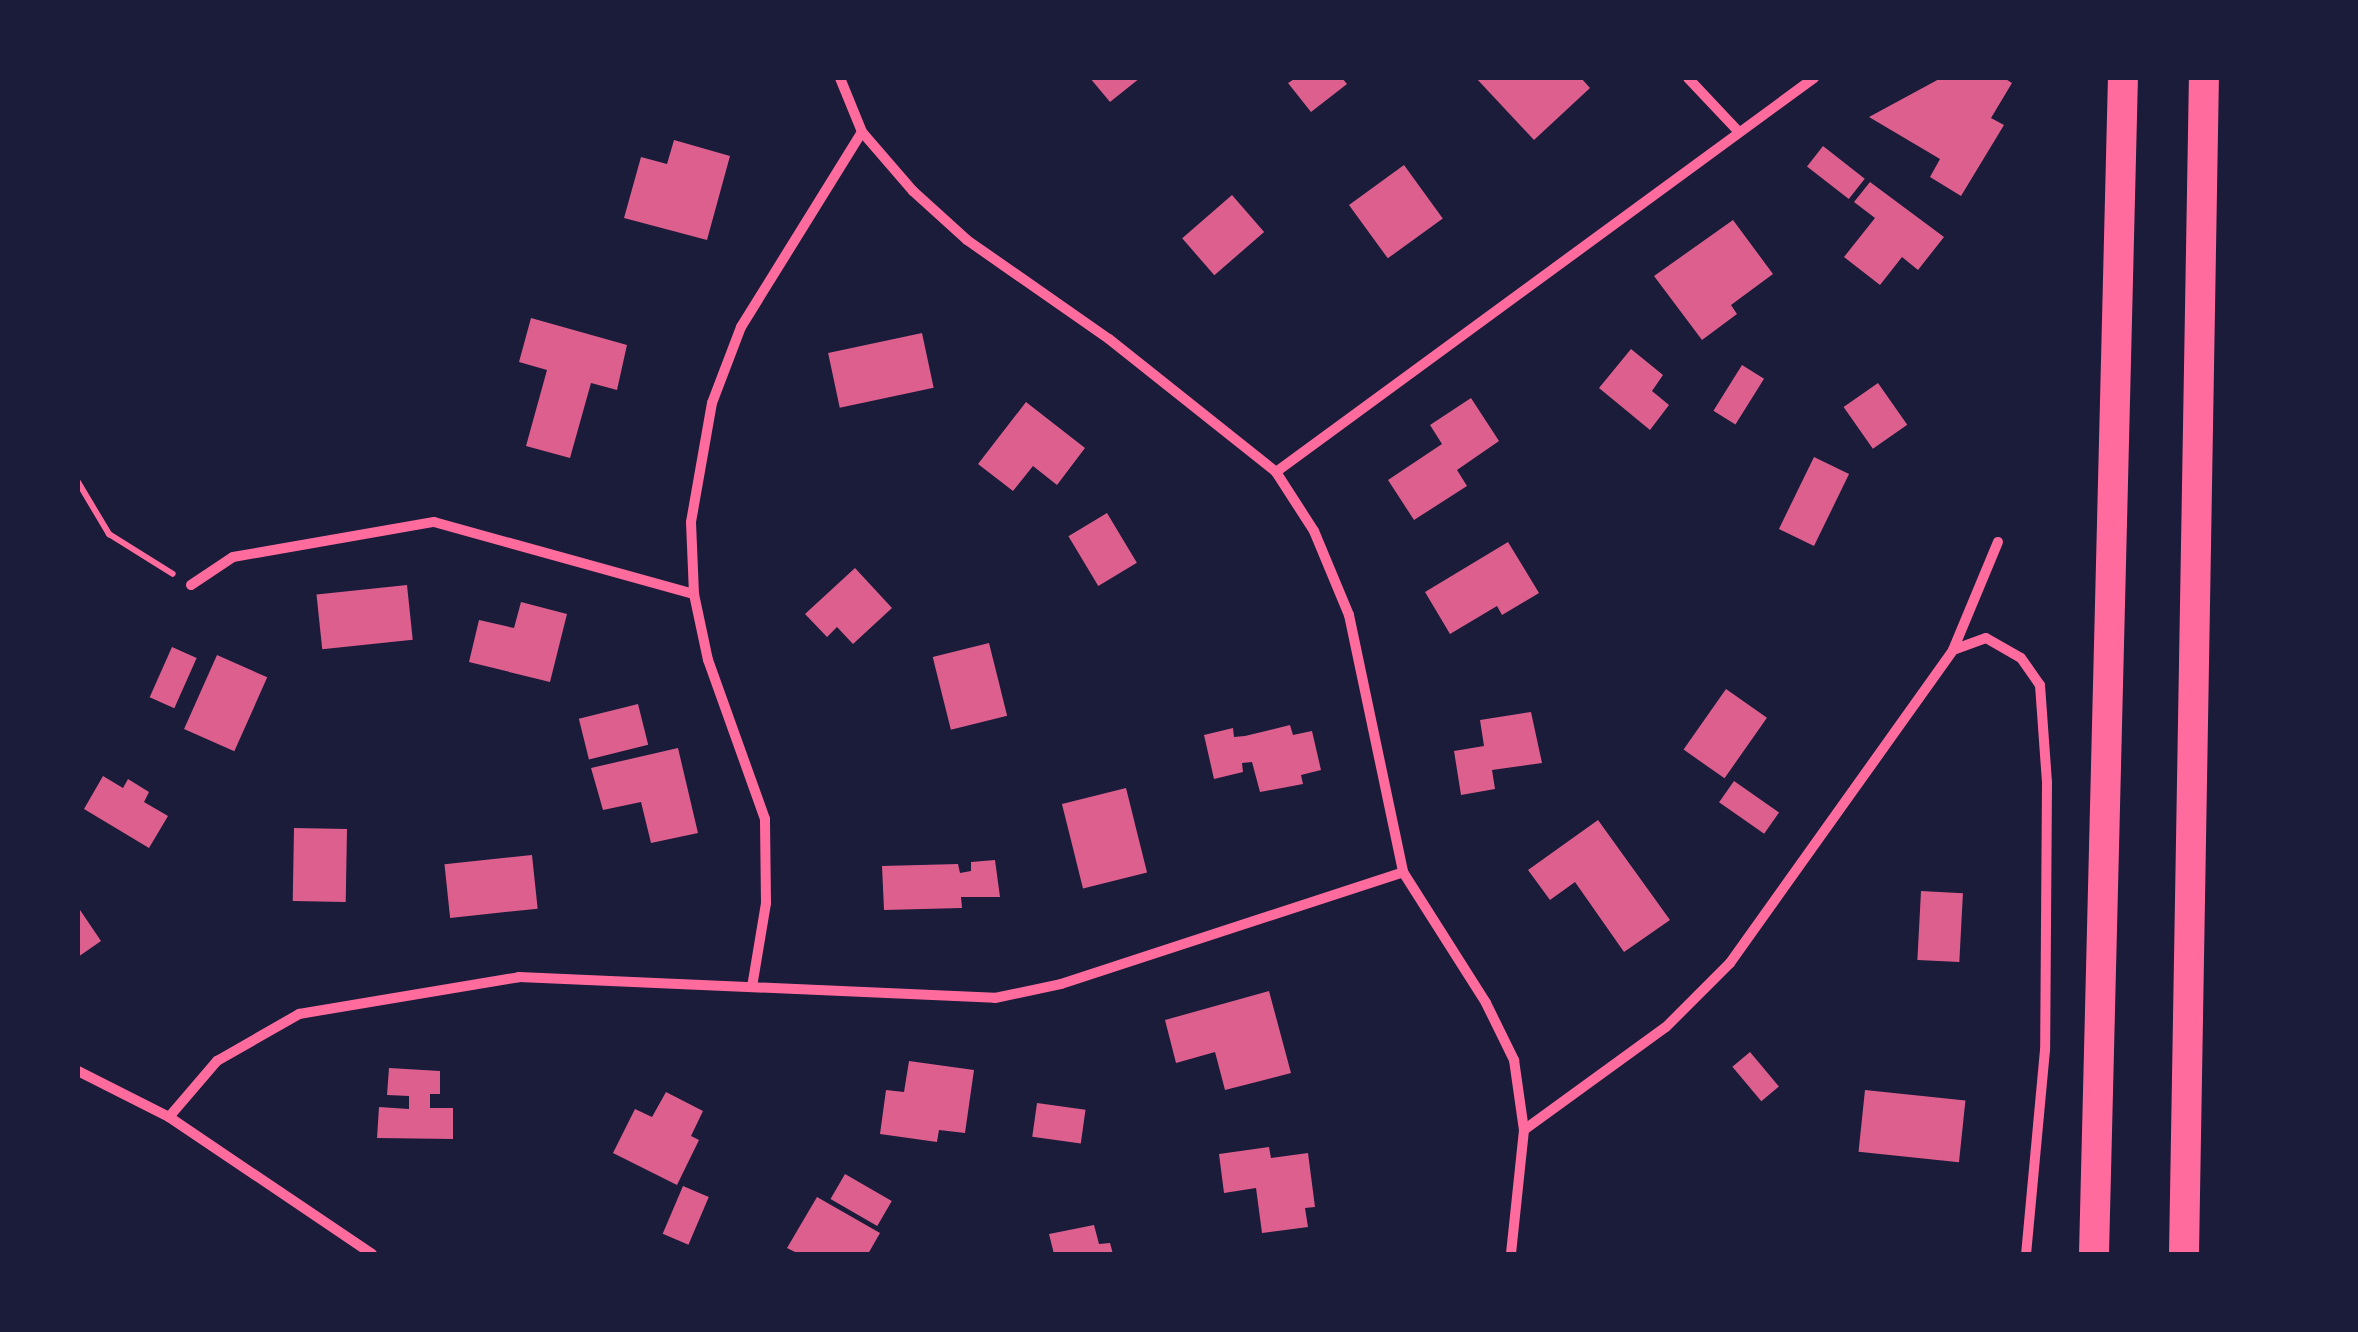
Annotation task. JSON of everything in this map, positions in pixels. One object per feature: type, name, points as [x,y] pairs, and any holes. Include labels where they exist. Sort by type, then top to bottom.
[{"type":"highway","points":[[2184,1254],[2204,78]]},
{"type":"highway","points":[[2094,1254],[2122,80]]},
{"type":"street","points":[[840,78],[862,132],[967,240],[1108,338],[1276,472],[1314,531],[1349,616],[1403,872],[1486,1004],[1514,1060],[1524,1130],[1511,1254]]},
{"type":"street","points":[[1688,78],[1737,130]]},
{"type":"street","points":[[1276,472],[1737,130],[1814,78]]},
{"type":"street","points":[[752,987],[766,903],[765,818],[708,660],[694,594],[690,522],[712,402],[741,327],[862,132]]},
{"type":"street","points":[[191,586],[233,557],[434,522],[694,594]]},
{"type":"street","points":[[1524,1130],[1666,1027],[1730,963],[1954,650],[1998,542]]},
{"type":"street","points":[[1954,650],[1986,638],[2020,658],[2040,684],[2047,782],[2045,1050],[2026,1254]]},
{"type":"street","points":[[168,1117],[217,1060],[299,1014],[519,977],[995,998],[1062,984],[1403,872]]},
{"type":"street","points":[[78,1071],[168,1117],[372,1254]]},
{"type":"path","points":[[78,482],[110,534],[191,586]]},
{"type":"building","points":[[1090,78],[1140,78],[1110,102]]},
{"type":"building","points":[[1296,78],[1342,78],[1347,84],[1311,112],[1288,83]]},
{"type":"building","points":[[1476,78],[1581,78],[1590,88],[1534,140]]},
{"type":"building","points":[[1941,78],[2004,78],[2012,83],[1991,118],[2004,125],[1961,196],[1930,177],[1940,159],[1869,117]]},
{"type":"building","points":[[674,140],[730,156],[707,240],[624,218],[641,157],[667,164]]},
{"type":"building","points":[[1823,146],[1865,179],[1849,199],[1807,166]]},
{"type":"building","points":[[1404,165],[1443,218],[1388,258],[1349,205]]},
{"type":"building","points":[[1870,182],[1944,237],[1918,270],[1902,257],[1880,285],[1844,257],[1875,218],[1854,202]]},
{"type":"building","points":[[1232,195],[1264,232],[1214,275],[1182,238]]},
{"type":"building","points":[[1733,220],[1773,274],[1731,305],[1737,314],[1702,340],[1654,276]]},
{"type":"building","points":[[531,318],[627,345],[617,390],[591,383],[570,458],[526,446],[547,370],[519,362]]},
{"type":"building","points":[[922,333],[934,388],[840,408],[828,353]]},
{"type":"building","points":[[1631,349],[1663,375],[1652,391],[1669,405],[1650,430],[1599,388]]},
{"type":"building","points":[[1742,365],[1764,379],[1735,425],[1713,411]]},
{"type":"building","points":[[1878,383],[1907,425],[1873,449],[1844,407]]},
{"type":"building","points":[[1471,398],[1499,441],[1457,470],[1467,486],[1414,520],[1388,480],[1442,444],[1430,425]]},
{"type":"building","points":[[1026,402],[1085,448],[1057,485],[1033,466],[1013,491],[978,464]]},
{"type":"building","points":[[1814,457],[1849,474],[1814,546],[1779,529]]},
{"type":"building","points":[[1107,513],[1137,563],[1098,586],[1068,536]]},
{"type":"building","points":[[1508,542],[1539,593],[1502,615],[1497,606],[1450,634],[1425,592]]},
{"type":"building","points":[[855,568],[892,608],[853,644],[837,627],[827,637],[805,614]]},
{"type":"building","points":[[407,585],[413,640],[322,649],[316,595]]},
{"type":"building","points":[[521,602],[567,614],[550,682],[469,662],[479,620],[514,628]]},
{"type":"building","points":[[989,643],[1007,716],[951,730],[933,657]]},
{"type":"building","points":[[172,647],[197,658],[174,708],[150,697]]},
{"type":"building","points":[[217,655],[267,677],[234,751],[184,729]]},
{"type":"building","points":[[1726,689],[1767,718],[1725,778],[1684,750]]},
{"type":"building","points":[[638,704],[648,745],[589,760],[579,719]]},
{"type":"building","points":[[1531,712],[1542,763],[1492,770],[1495,789],[1461,795],[1454,751],[1484,746],[1480,720]]},
{"type":"building","points":[[1290,725],[1293,735],[1312,731],[1321,770],[1301,775],[1303,784],[1260,792],[1252,762],[1242,763],[1243,772],[1214,779],[1204,735],[1233,728],[1234,737],[1245,736]]},
{"type":"building","points":[[678,748],[698,833],[651,843],[641,802],[603,810],[591,768]]},
{"type":"building","points":[[103,776],[123,788],[128,779],[149,792],[144,802],[168,816],[149,848],[84,809]]},
{"type":"building","points":[[1734,781],[1779,813],[1764,834],[1719,802]]},
{"type":"building","points":[[1126,788],[1147,872],[1083,888],[1062,804]]},
{"type":"building","points":[[1598,820],[1670,920],[1624,952],[1575,882],[1550,900],[1528,870]]},
{"type":"building","points":[[294,828],[347,829],[346,902],[293,901]]},
{"type":"building","points":[[532,855],[538,909],[450,918],[444,864]]},
{"type":"building","points":[[995,860],[1000,897],[961,897],[962,908],[884,910],[882,866],[958,864],[960,873],[971,871],[971,862]]},
{"type":"building","points":[[1921,891],[1963,893],[1959,962],[1917,960]]},
{"type":"building","points":[[78,907],[101,941],[78,957]]},
{"type":"building","points":[[1269,991],[1291,1073],[1225,1090],[1215,1052],[1176,1063],[1165,1020]]},
{"type":"building","points":[[1750,1052],[1779,1086],[1761,1101],[1732,1067]]},
{"type":"building","points":[[909,1061],[974,1070],[965,1133],[939,1130],[937,1142],[880,1134],[886,1090],[904,1092]]},
{"type":"building","points":[[389,1068],[440,1071],[440,1094],[430,1094],[430,1108],[453,1108],[453,1139],[377,1138],[379,1107],[409,1109],[409,1096],[387,1095]]},
{"type":"building","points":[[1865,1090],[1965,1101],[1959,1162],[1859,1152]]},
{"type":"building","points":[[666,1092],[703,1111],[691,1136],[699,1140],[677,1185],[613,1153],[635,1109],[652,1117]]},
{"type":"building","points":[[1037,1103],[1086,1110],[1081,1143],[1032,1137]]},
{"type":"building","points":[[1269,1147],[1271,1158],[1308,1153],[1315,1207],[1305,1208],[1308,1227],[1262,1233],[1256,1188],[1224,1193],[1219,1154]]},
{"type":"building","points":[[845,1174],[892,1201],[877,1226],[830,1199]]},
{"type":"building","points":[[683,1186],[709,1197],[688,1245],[663,1234]]},
{"type":"building","points":[[817,1197],[880,1233],[868,1254],[799,1254],[787,1248]]},
{"type":"building","points":[[1094,1225],[1099,1244],[1110,1243],[1113,1254],[1054,1254],[1049,1234]]}]
